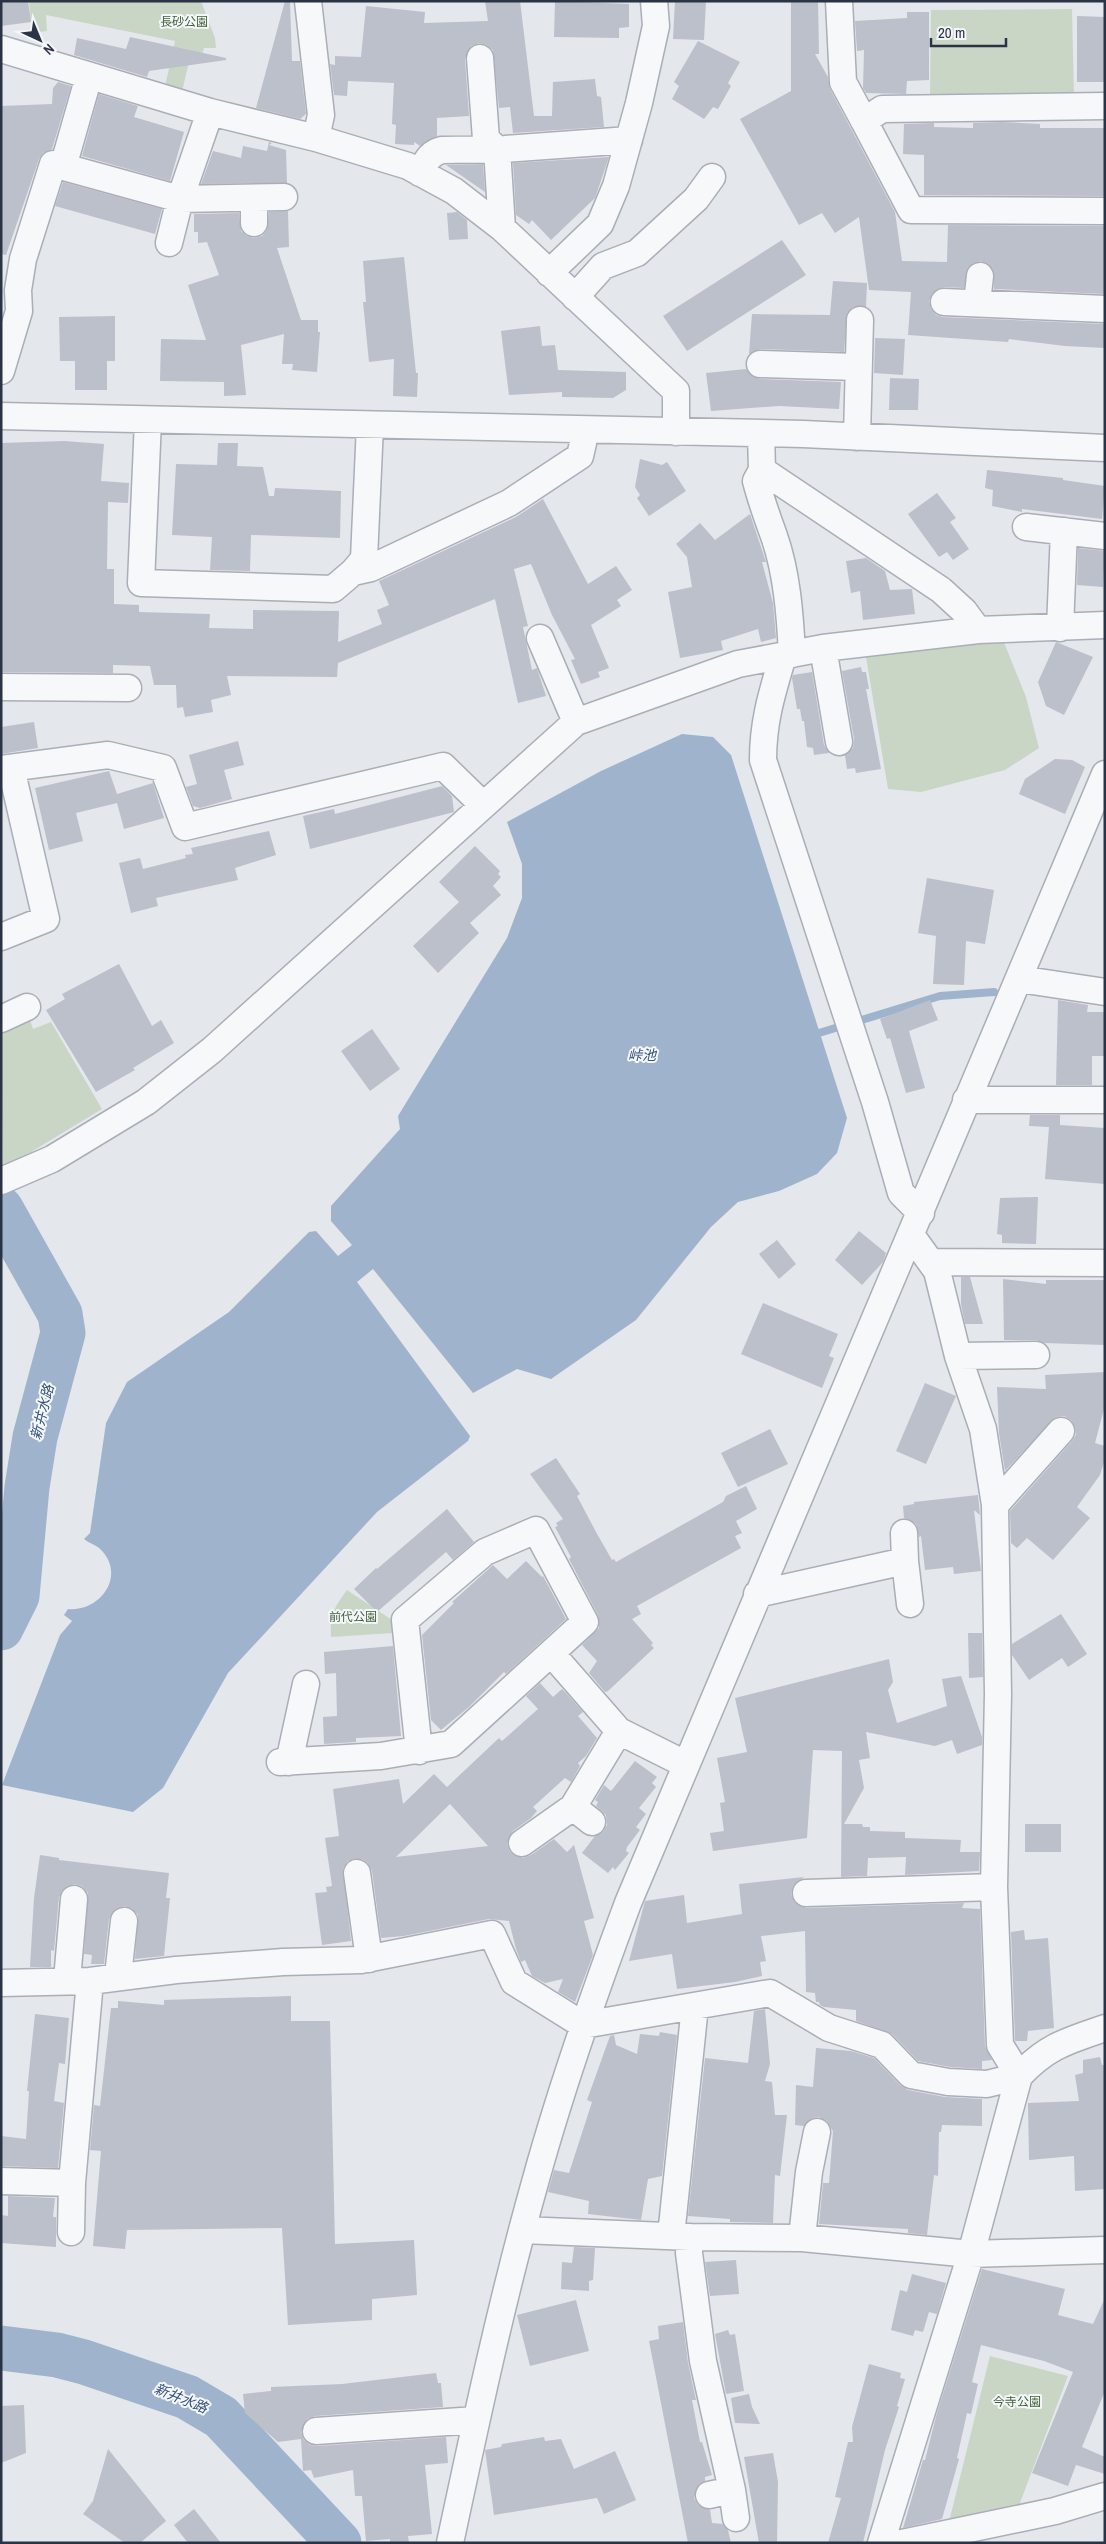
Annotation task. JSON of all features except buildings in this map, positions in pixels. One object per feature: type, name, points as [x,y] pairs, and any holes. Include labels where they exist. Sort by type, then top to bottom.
[{"type":"street","points":[[308,1],[321,115],[316,138]]},
{"type":"street","points":[[549,273],[600,224],[616,186],[639,103],[656,26],[654,1]]},
{"type":"street","points":[[839,1],[843,82],[911,210],[1105,211]]},
{"type":"street","points":[[1,49],[210,112],[316,138],[408,166],[454,191],[502,228],[676,391],[676,432]]},
{"type":"street","points":[[480,58],[486,139],[497,149],[502,228]]},
{"type":"street","points":[[63,167],[89,76]]},
{"type":"street","points":[[864,121],[882,109],[1105,106]]},
{"type":"street","points":[[169,243],[180,199],[210,112]]},
{"type":"street","points":[[420,173],[434,152],[629,140]]},
{"type":"street","points":[[1,371],[20,311],[18,290],[23,259],[53,164],[180,199],[254,211],[284,197]]},
{"type":"street","points":[[575,297],[603,266],[637,253],[696,198],[712,177]]},
{"type":"street","points":[[978,303],[980,276]]},
{"type":"street","points":[[944,302],[1105,309]]},
{"type":"street","points":[[857,437],[860,320]]},
{"type":"street","points":[[760,364],[858,367]]},
{"type":"street","points":[[1,416],[761,433],[1105,448]]},
{"type":"street","points":[[148,420],[141,583],[333,589],[353,572],[364,559],[370,425]]},
{"type":"street","points":[[761,433],[762,470],[756,481],[765,516],[774,537],[790,610],[788,655],[768,705],[763,734],[763,760],[875,1102],[902,1193],[931,1262],[937,1271],[958,1356],[983,1429],[995,1505],[998,1694],[994,1887],[1000,2045],[1019,2076]]},
{"type":"street","points":[[353,572],[372,568],[509,503],[580,456],[583,443]]},
{"type":"street","points":[[762,470],[941,590],[964,611],[978,630]]},
{"type":"street","points":[[1026,527],[1105,536]]},
{"type":"street","points":[[1060,628],[1064,532]]},
{"type":"street","points":[[1,1181],[52,1160],[146,1102],[212,1050],[576,722],[738,664],[823,648],[978,630],[1105,626]]},
{"type":"street","points":[[540,638],[576,722]]},
{"type":"street","points":[[823,648],[839,742]]},
{"type":"street","points":[[1,687],[128,688]]},
{"type":"street","points":[[1,937],[46,919],[6,768],[108,755],[163,768],[185,827],[443,766],[483,805]]},
{"type":"street","points":[[450,2543],[476,2420],[522,2230],[583,2025],[628,1903],[685,1764],[916,1224],[966,1100],[1105,774]]},
{"type":"street","points":[[1019,979],[1105,992]]},
{"type":"street","points":[[1,1019],[27,1007]]},
{"type":"street","points":[[966,1100],[1105,1100]]},
{"type":"street","points":[[931,1262],[1105,1263]]},
{"type":"street","points":[[958,1356],[1036,1355]]},
{"type":"street","points":[[995,1505],[1061,1431]]},
{"type":"street","points":[[306,1684],[285,1762],[381,1756],[419,1751],[451,1744],[585,1622],[536,1530],[486,1552],[405,1620],[419,1751]]},
{"type":"street","points":[[904,1533],[910,1604]]},
{"type":"street","points":[[757,1594],[905,1561]]},
{"type":"street","points":[[551,1653],[619,1731],[685,1764]]},
{"type":"street","points":[[522,1843],[583,1814],[619,1731]]},
{"type":"street","points":[[357,1873],[369,1959]]},
{"type":"street","points":[[820,1886],[885,1880],[994,1887]]},
{"type":"street","points":[[71,2232],[79,1980],[74,1899]]},
{"type":"street","points":[[118,1976],[124,1921]]},
{"type":"street","points":[[1,1983],[79,1980],[283,1962],[369,1959],[492,1934],[514,1982],[583,2025],[770,1993],[829,2028],[882,2045],[911,2075],[948,2082],[987,2084],[1019,2076]]},
{"type":"street","points":[[695,2006],[680,2236],[689,2253],[694,2363],[721,2492],[736,2518]]},
{"type":"street","points":[[881,2543],[971,2254],[1019,2076],[1037,2057],[1061,2043],[1105,2028]]},
{"type":"street","points":[[802,2238],[809,2172],[817,2132]]},
{"type":"street","points":[[1,2180],[72,2183]]},
{"type":"street","points":[[522,2230],[802,2238],[971,2254],[1105,2250]]},
{"type":"street","points":[[316,2431],[476,2420]]},
{"type":"street","points":[[902,2543],[960,2536],[1105,2496]]},
{"type":"green space","name":"長砂公園","points":[[29,1],[201,1],[215,38],[216,48],[204,48],[202,55],[191,53],[181,96],[164,91],[175,41],[46,15],[47,31],[32,33]]},
{"type":"green space","points":[[1072,9],[1074,96],[930,98],[931,10]]},
{"type":"green space","points":[[1003,640],[1026,697],[1039,748],[1005,770],[921,792],[888,789],[865,651]]},
{"type":"green space","points":[[28,1014],[33,1029],[51,1022],[102,1109],[3,1169],[1,1027]]},
{"type":"green space","name":"前代公園","points":[[347,1590],[392,1620],[393,1633],[331,1637],[331,1622],[334,1612]]},
{"type":"green space","name":"今寺公園","points":[[990,2356],[1068,2376],[1018,2508],[948,2526]]},
{"type":"water","name":"峠池","points":[[682,734],[713,737],[731,755],[847,1118],[837,1153],[817,1174],[779,1191],[738,1202],[711,1227],[636,1320],[551,1379],[517,1369],[473,1393],[373,1269],[357,1282],[470,1436],[468,1441],[377,1512],[228,1673],[163,1788],[133,1812],[2,1785],[60,1635],[72,1621],[64,1615],[68,1609],[90,1605],[105,1591],[110,1582],[109,1562],[103,1552],[84,1539],[90,1533],[106,1423],[127,1382],[229,1312],[309,1232],[316,1231],[338,1256],[352,1245],[331,1221],[331,1206],[400,1129],[398,1116],[507,938],[522,898],[522,864],[507,822],[601,771]]},
{"type":"waterway","points":[[819,1033],[940,996],[994,992]]},
{"type":"waterway","name":"新井水路","points":[[1,1209],[60,1314],[63,1333],[35,1437],[27,1487],[17,1596],[1,1628]]},
{"type":"waterway","name":"新井水路","points":[[1,2348],[57,2355],[84,2362],[187,2397],[221,2417],[339,2543]]}]
